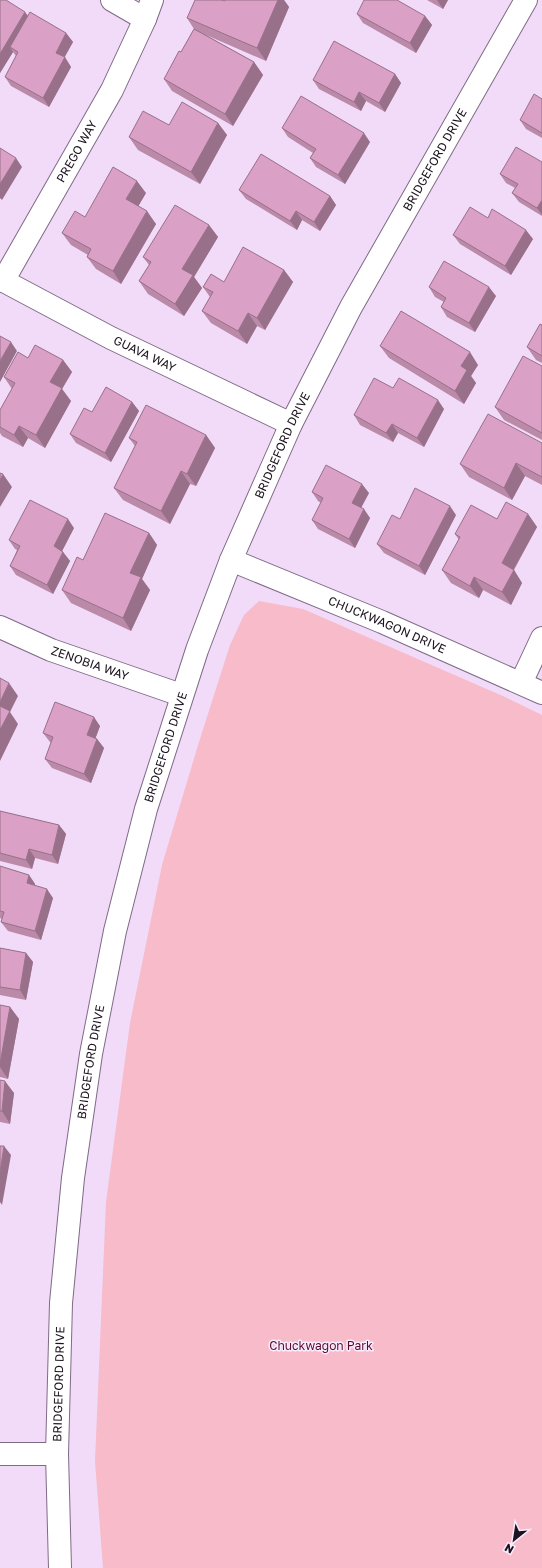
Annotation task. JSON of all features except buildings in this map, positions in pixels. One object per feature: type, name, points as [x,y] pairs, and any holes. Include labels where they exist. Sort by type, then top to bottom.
[{"type":"street","name":"PREGO WAY","points":[[2,280],[112,90],[149,10],[112,0]]},
{"type":"street","name":"BRIDGEFORD DRIVE","points":[[60,1568],[57,1454],[61,1303],[73,1178],[91,1054],[115,931],[146,809],[181,695],[197,650],[232,560],[291,424],[351,307],[526,0]]},
{"type":"street","name":"GUAVA WAY","points":[[2,280],[110,338],[291,424]]},
{"type":"street","name":"CHUCKWAGON DRIVE","points":[[232,560],[382,622],[542,693]]},
{"type":"street","name":"ZENOBIA WAY","points":[[0,626],[51,650],[181,695]]},
{"type":"street","points":[[521,683],[542,638]]},
{"type":"street","points":[[0,1454],[57,1454]]},
{"type":"green space","name":"Chuckwagon Park","points":[[259,601],[303,609],[505,697],[542,715],[542,1568],[103,1568],[95,1461],[106,1202],[130,1023],[162,865],[199,742],[230,645],[244,615]]}]
